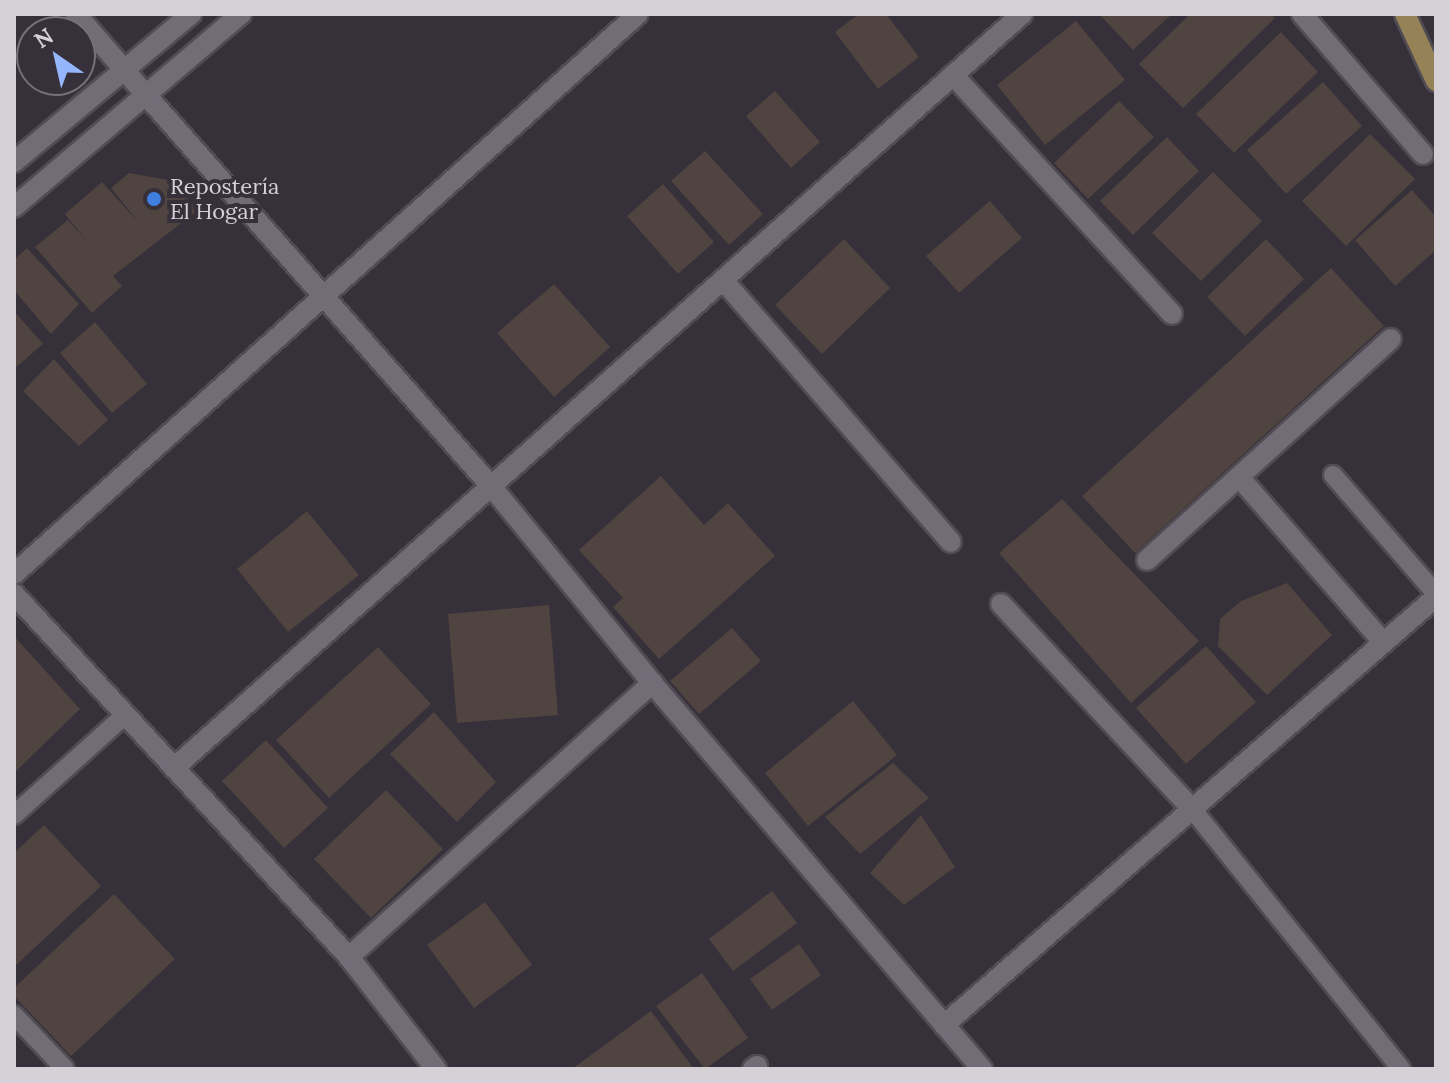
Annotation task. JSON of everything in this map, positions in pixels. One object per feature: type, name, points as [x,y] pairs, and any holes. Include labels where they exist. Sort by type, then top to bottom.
[{"type":"main road","points":[[1405,14],[1436,81]]},
{"type":"street","points":[[76,14],[491,486],[652,683],[982,1069]]},
{"type":"street","points":[[14,162],[191,14]]},
{"type":"street","points":[[14,207],[241,14]]},
{"type":"street","points":[[14,574],[638,14]]},
{"type":"street","points":[[174,768],[1022,14]]},
{"type":"street","points":[[1302,14],[1423,154]]},
{"type":"street","points":[[953,75],[1172,314]]},
{"type":"street","points":[[723,280],[951,542]]},
{"type":"street","points":[[1147,560],[1391,339]]},
{"type":"street","points":[[1239,477],[1384,643]]},
{"type":"street","points":[[14,594],[349,957],[436,1069]]},
{"type":"street","points":[[944,1025],[1436,595]]},
{"type":"street","points":[[1001,604],[1193,810]]},
{"type":"street","points":[[349,957],[652,683]]},
{"type":"lane","points":[[1333,475],[1436,595]]},
{"type":"lane","points":[[14,815],[125,715]]},
{"type":"lane","points":[[1193,810],[1401,1069]]},
{"type":"lane","points":[[14,1015],[65,1069]]},
{"type":"building","points":[[859,14],[886,14],[919,57],[878,89],[835,32]]},
{"type":"building","points":[[1099,14],[1172,14],[1133,50]]},
{"type":"building","points":[[1190,14],[1270,14],[1275,18],[1183,108],[1139,64]]},
{"type":"building","points":[[1076,21],[1125,80],[1045,145],[997,85]]},
{"type":"building","points":[[1281,32],[1318,72],[1234,153],[1196,114]]},
{"type":"building","points":[[1323,82],[1362,126],[1286,194],[1247,150]]},
{"type":"building","points":[[775,91],[820,142],[791,168],[746,116]]},
{"type":"building","points":[[1119,101],[1154,137],[1088,199],[1054,163]]},
{"type":"building","points":[[1370,134],[1415,179],[1346,246],[1302,201]]},
{"type":"building","points":[[1167,137],[1199,171],[1133,235],[1100,201]]},
{"type":"building","points":[[705,151],[763,214],[729,245],[671,181]]},
{"type":"building","points":[[1213,172],[1262,221],[1201,281],[1152,233]]},
{"type":"building","points":[[129,173],[173,181],[198,210],[113,276],[122,286],[92,313],[35,247],[68,220],[86,240],[65,214],[102,182],[140,224],[111,188]]},
{"type":"building","points":[[663,184],[714,242],[678,274],[627,216]]},
{"type":"building","points":[[1412,190],[1436,217],[1436,250],[1395,286],[1355,240]]},
{"type":"building","points":[[990,201],[1022,238],[959,293],[926,256]]},
{"type":"building","points":[[844,239],[890,288],[822,354],[775,305]]},
{"type":"building","points":[[1266,239],[1304,279],[1245,336],[1207,297]]},
{"type":"building","points":[[27,248],[79,304],[51,334],[14,290],[14,260]]},
{"type":"building","points":[[1331,268],[1384,326],[1135,553],[1082,496]]},
{"type":"building","points":[[554,284],[610,347],[554,397],[497,333]]},
{"type":"building","points":[[14,311],[43,344],[14,369]]},
{"type":"building","points":[[95,322],[147,384],[112,413],[60,353]]},
{"type":"building","points":[[54,359],[108,420],[79,446],[23,391]]},
{"type":"building","points":[[661,476],[704,525],[728,503],[775,556],[659,659],[613,607],[623,598],[579,550]]},
{"type":"building","points":[[1062,499],[1199,641],[1131,703],[999,553]]},
{"type":"building","points":[[307,511],[359,575],[288,632],[237,569]]},
{"type":"building","points":[[1287,583],[1332,635],[1267,695],[1218,646],[1220,619],[1241,601]]},
{"type":"building","points":[[549,605],[558,715],[457,723],[448,614]]},
{"type":"building","points":[[732,628],[761,661],[699,714],[670,681]]},
{"type":"building","points":[[14,636],[80,709],[14,773]]},
{"type":"building","points":[[1206,646],[1256,702],[1186,764],[1136,708]]},
{"type":"building","points":[[378,647],[431,704],[329,798],[276,740]]},
{"type":"building","points":[[853,701],[897,755],[808,826],[765,773]]},
{"type":"building","points":[[434,712],[496,782],[457,822],[390,754]]},
{"type":"building","points":[[266,740],[328,808],[284,848],[222,781]]},
{"type":"building","points":[[893,763],[929,798],[860,854],[825,817]]},
{"type":"building","points":[[386,790],[443,849],[371,918],[314,859]]},
{"type":"building","points":[[921,815],[955,867],[904,905],[870,873]]},
{"type":"building","points":[[44,825],[101,886],[14,967],[14,853]]},
{"type":"building","points":[[772,891],[797,923],[733,971],[709,939]]},
{"type":"building","points":[[114,894],[175,959],[71,1056],[14,996],[14,988]]},
{"type":"building","points":[[485,902],[532,965],[474,1008],[427,945]]},
{"type":"building","points":[[799,944],[821,975],[772,1010],[750,979]]},
{"type":"building","points":[[702,973],[748,1038],[705,1069],[656,1006]]},
{"type":"building","points":[[651,1011],[694,1069],[572,1069]]},
{"type":"place","name":"Repostería El Hogar","points":[[154,199]]}]
